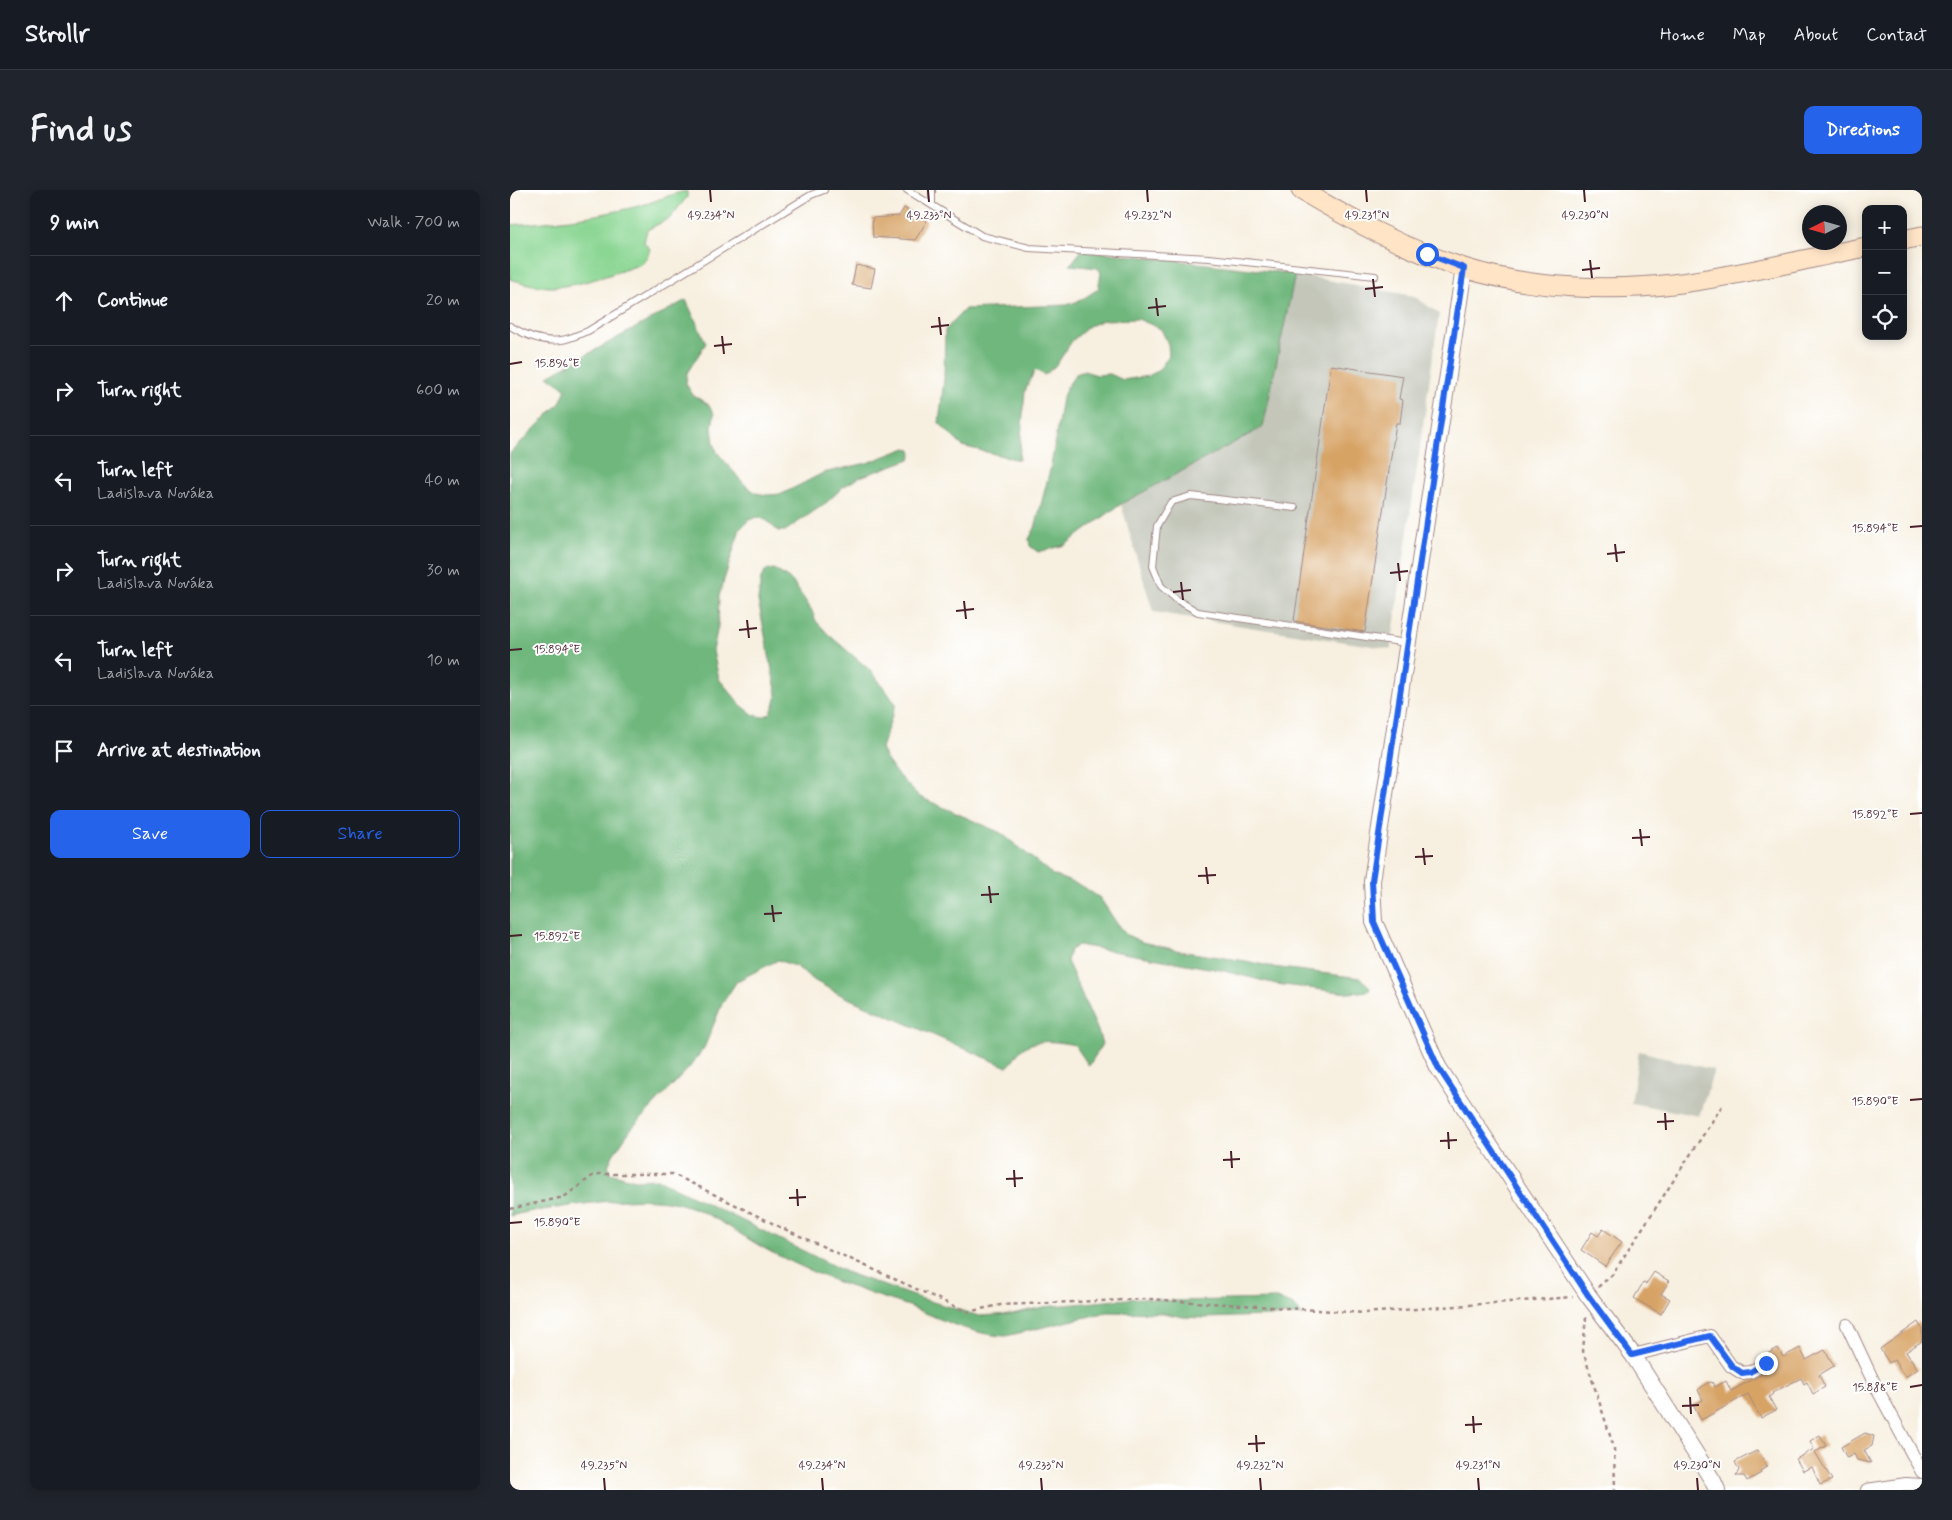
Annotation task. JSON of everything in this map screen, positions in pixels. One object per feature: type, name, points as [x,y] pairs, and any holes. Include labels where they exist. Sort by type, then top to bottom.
[{"type":"main road","points":[[1301,190],[1355,222],[1391,240],[1464,268],[1505,278],[1569,287],[1649,286],[1698,280],[1862,248]]},
{"type":"main road","points":[[1907,239],[1922,236]]},
{"type":"street","points":[[1464,268],[1372,881],[1374,922],[1438,1067],[1588,1295],[1632,1355],[1717,1490]]},
{"type":"street","points":[[1847,1325],[1875,1385],[1922,1472]]},
{"type":"street","points":[[1632,1355],[1710,1336],[1732,1366],[1742,1373],[1750,1372],[1766,1363]]},
{"type":"street","points":[[1867,1490],[1906,1484],[1922,1485]]},
{"type":"lane","points":[[510,326],[526,335],[554,340],[561,340],[588,331],[812,195],[824,190]]},
{"type":"lane","points":[[907,190],[982,236],[1029,248],[1210,258],[1375,276]]},
{"type":"lane","points":[[932,190],[932,205]]},
{"type":"lane","points":[[1295,508],[1191,496],[1171,502],[1157,526],[1153,566],[1161,586],[1177,600],[1198,612],[1408,643]]},
{"type":"path","points":[[510,1209],[564,1197],[594,1174],[673,1174],[780,1226],[967,1312],[1000,1306],[1148,1300],[1364,1313],[1588,1295],[1612,1275],[1724,1103]]},
{"type":"path","points":[[1588,1295],[1583,1351],[1614,1448],[1616,1490]]},
{"type":"shaded area","points":[[1295,274],[1414,296],[1439,314],[1391,649],[1153,612],[1121,504],[1262,427]]},
{"type":"shaded area","points":[[1639,1051],[1714,1070],[1699,1116],[1631,1103]]},
{"type":"green space","points":[[687,191],[687,197],[670,218],[647,230],[644,242],[650,249],[646,258],[639,265],[596,279],[563,286],[542,286],[510,279],[510,225],[604,214]]},
{"type":"green space","points":[[1082,250],[1295,274],[1263,427],[1121,504],[1065,545],[1038,552],[1030,546],[1029,539],[1035,528],[1051,466],[1062,398],[1069,384],[1076,374],[1084,371],[1097,375],[1110,374],[1123,380],[1148,376],[1158,371],[1169,356],[1168,344],[1161,329],[1138,319],[1103,320],[1089,326],[1072,341],[1057,364],[1045,375],[1035,370],[1025,391],[1019,460],[962,446],[939,423],[944,379],[945,330],[965,309],[1067,305],[1081,300],[1098,289],[1101,273],[1098,268],[1070,265]]},
{"type":"green space","points":[[686,300],[706,343],[687,373],[686,384],[693,395],[709,405],[714,414],[712,428],[717,452],[744,484],[756,493],[767,495],[782,494],[823,473],[867,463],[906,448],[910,449],[912,453],[910,459],[860,477],[843,487],[826,503],[785,531],[778,531],[766,520],[757,517],[749,520],[740,529],[719,596],[718,626],[713,651],[719,679],[741,705],[754,715],[762,717],[770,714],[777,695],[758,600],[761,578],[766,570],[774,569],[792,581],[811,609],[816,621],[828,634],[872,672],[896,704],[881,748],[896,773],[920,797],[1001,833],[1053,875],[1082,886],[1100,898],[1120,928],[1127,935],[1142,942],[1185,952],[1273,967],[1360,978],[1370,987],[1369,991],[1348,993],[1276,984],[1220,970],[1078,945],[1070,950],[1067,961],[1102,1044],[1089,1066],[1075,1045],[1039,1042],[1020,1051],[1007,1067],[843,996],[815,981],[797,967],[778,960],[737,981],[722,1004],[704,1048],[689,1068],[631,1129],[613,1155],[608,1166],[610,1173],[635,1180],[658,1179],[848,1273],[910,1295],[979,1316],[1012,1314],[1043,1307],[1138,1298],[1175,1301],[1277,1299],[1292,1304],[1303,1315],[1204,1318],[1183,1317],[1163,1313],[1108,1312],[1006,1336],[993,1335],[956,1326],[909,1306],[823,1276],[759,1246],[702,1212],[677,1203],[660,1200],[622,1200],[526,1212],[510,1216],[510,453],[560,403],[566,389],[548,376]]},
{"type":"building","points":[[904,208],[927,221],[915,240],[873,237],[872,218],[899,216]]},
{"type":"building","points":[[856,265],[875,269],[871,288],[852,285]]},
{"type":"building","points":[[1331,365],[1403,376],[1399,399],[1403,400],[1400,423],[1396,423],[1365,632],[1294,621]]},
{"type":"building","points":[[1603,1229],[1622,1242],[1605,1266],[1581,1250],[1592,1232],[1598,1236]]},
{"type":"building","points":[[1654,1272],[1669,1281],[1661,1294],[1670,1299],[1661,1314],[1634,1298],[1643,1283],[1646,1284]]},
{"type":"building","points":[[1918,1322],[1922,1329],[1922,1341],[1906,1352],[1918,1369],[1905,1377],[1894,1360],[1889,1363],[1880,1349]]},
{"type":"building","points":[[1778,1348],[1783,1357],[1800,1348],[1806,1360],[1825,1350],[1834,1366],[1819,1375],[1825,1387],[1813,1394],[1807,1382],[1804,1384],[1801,1378],[1772,1393],[1769,1397],[1776,1410],[1761,1418],[1748,1394],[1701,1420],[1693,1405],[1703,1400],[1698,1390],[1707,1383],[1712,1382],[1715,1387],[1726,1381],[1731,1391],[1770,1370],[1774,1363],[1773,1359],[1767,1354]]},
{"type":"building","points":[[1865,1433],[1874,1436],[1872,1446],[1864,1450],[1871,1463],[1857,1460],[1854,1454],[1847,1458],[1841,1447]]},
{"type":"building","points":[[1820,1435],[1826,1446],[1815,1452],[1832,1480],[1820,1485],[1812,1467],[1803,1471],[1796,1459],[1814,1449],[1810,1441]]},
{"type":"building","points":[[1758,1450],[1767,1467],[1747,1481],[1744,1476],[1736,1476],[1739,1470],[1735,1462]]},
{"type":"route","points":[[1427,254],[1464,268],[1372,881],[1374,922],[1438,1067],[1588,1295],[1632,1355],[1710,1336],[1732,1366],[1742,1373],[1750,1372],[1766,1363]]}]
